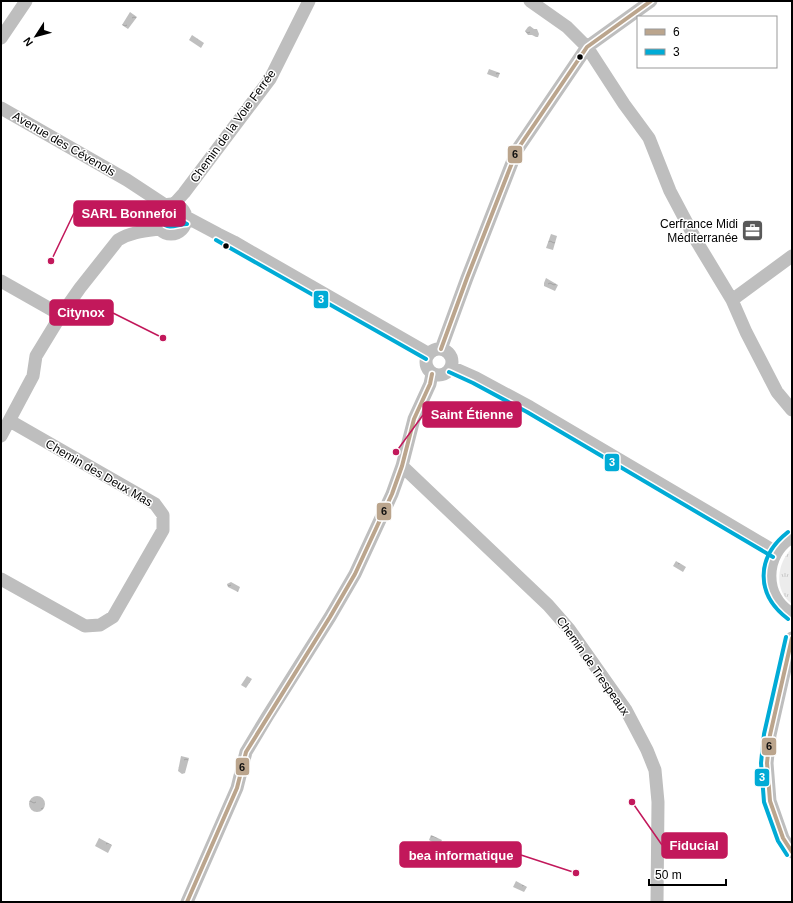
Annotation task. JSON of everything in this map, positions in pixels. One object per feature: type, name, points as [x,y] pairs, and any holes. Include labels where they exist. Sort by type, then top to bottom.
[{"type":"street","points":[[1,38],[26,1]]},
{"type":"street","name":"Chemin de la Voie Ferrée","points":[[162,215],[184,193],[270,79],[309,1]]},
{"type":"street","points":[[530,1],[567,27],[587,47],[624,104],[649,138],[670,191],[697,242],[732,300],[746,332],[777,392],[792,410]]},
{"type":"street","points":[[441,349],[467,278],[518,150],[587,47],[651,1]]},
{"type":"street","name":"Avenue des Cévenols","points":[[1,108],[127,180],[162,215],[182,208],[186,217]]},
{"type":"street","points":[[1,436],[33,376],[36,356],[61,315],[80,288],[118,240],[126,235],[136,232],[162,215],[168,233],[173,234],[181,230],[184,226],[186,217],[234,242],[428,354]]},
{"type":"street","points":[[181,230],[218,234]]},
{"type":"street","points":[[732,300],[792,256]]},
{"type":"street","points":[[1,281],[61,315]]},
{"type":"street","points":[[436,349],[441,349],[449,354],[452,362],[451,367],[449,371],[441,375],[432,374],[426,367],[428,354],[436,349]]},
{"type":"street","points":[[451,367],[476,378],[530,407],[776,552]]},
{"type":"street","points":[[187,902],[237,788],[246,752],[266,717],[330,617],[354,574],[392,494],[402,466],[414,419],[430,384],[432,374]]},
{"type":"street","name":"Chemin des Deux Mas","points":[[1,579],[85,626],[100,625],[113,617],[163,530],[163,515],[154,504],[10,421]]},
{"type":"street","name":"Chemin de Trespeaux","points":[[402,466],[543,600],[570,628],[626,710],[647,750],[655,770],[658,802],[656,902]]},
{"type":"street","points":[[792,537],[786,540],[776,552],[770,568],[770,584],[774,595],[780,604],[792,614]]},
{"type":"street","points":[[792,638],[770,735],[767,763],[770,801],[783,838],[792,852]]},
{"type":"green space","points":[[792,548],[792,604],[782,591],[779,576],[783,561]]},
{"type":"water","points":[[130,12],[137,17],[128,29],[122,25]]},
{"type":"water","points":[[530,26],[537,29],[539,34],[538,37],[528,35],[525,31]]},
{"type":"water","points":[[192,35],[204,43],[201,48],[189,40]]},
{"type":"water","points":[[489,69],[500,73],[498,78],[487,74]]},
{"type":"water","points":[[551,234],[557,236],[553,250],[546,248]]},
{"type":"water","points":[[546,278],[558,285],[555,291],[544,286]]},
{"type":"water","points":[[676,561],[686,567],[683,572],[673,566]]},
{"type":"water","points":[[231,582],[240,587],[238,592],[228,587],[227,584]]},
{"type":"water","points":[[247,676],[252,679],[246,688],[241,685]]},
{"type":"water","points":[[181,756],[189,758],[185,773],[182,774],[178,771]]},
{"type":"water","points":[[37,796],[43,798],[45,804],[43,810],[37,812],[31,810],[29,804],[31,798]]},
{"type":"water","points":[[431,835],[442,840],[439,846],[429,840]]},
{"type":"water","points":[[99,838],[112,845],[108,853],[95,846]]},
{"type":"water","points":[[516,881],[527,887],[524,892],[513,887]]},
{"type":"transit line","name":"6","points":[[441,349],[517,150],[587,47],[651,1]]},
{"type":"transit line","name":"3","points":[[170,210],[177,213],[181,221],[187,224],[171,226],[165,225],[162,217],[167,211],[170,210]]},
{"type":"transit line","name":"3","points":[[216,240],[426,359]]},
{"type":"transit line","name":"3","points":[[449,372],[527,412],[773,557]]},
{"type":"transit line","name":"6","points":[[187,902],[237,788],[246,752],[355,574],[392,494],[402,466],[414,419],[430,384],[432,374]]},
{"type":"transit line","name":"3","points":[[788,532],[777,542],[770,553],[765,564],[764,576],[765,587],[770,598],[777,609],[788,619]]},
{"type":"transit line","name":"3","points":[[786,637],[764,734],[761,763],[764,802],[778,841],[787,855]]},
{"type":"transit line","name":"6","points":[[792,638],[770,735],[767,763],[770,801],[783,838],[792,852]]},
{"type":"place","name":"Cerfrance Midi Méditerranée","points":[[753,231]]},
{"type":"place","name":"SARL Bonnefoi","points":[[51,261]]},
{"type":"place","name":"Citynox","points":[[163,338]]},
{"type":"place","name":"Saint Étienne","points":[[396,452]]},
{"type":"place","name":"Fiducial","points":[[632,802]]},
{"type":"place","name":"bea informatique","points":[[576,873]]}]
